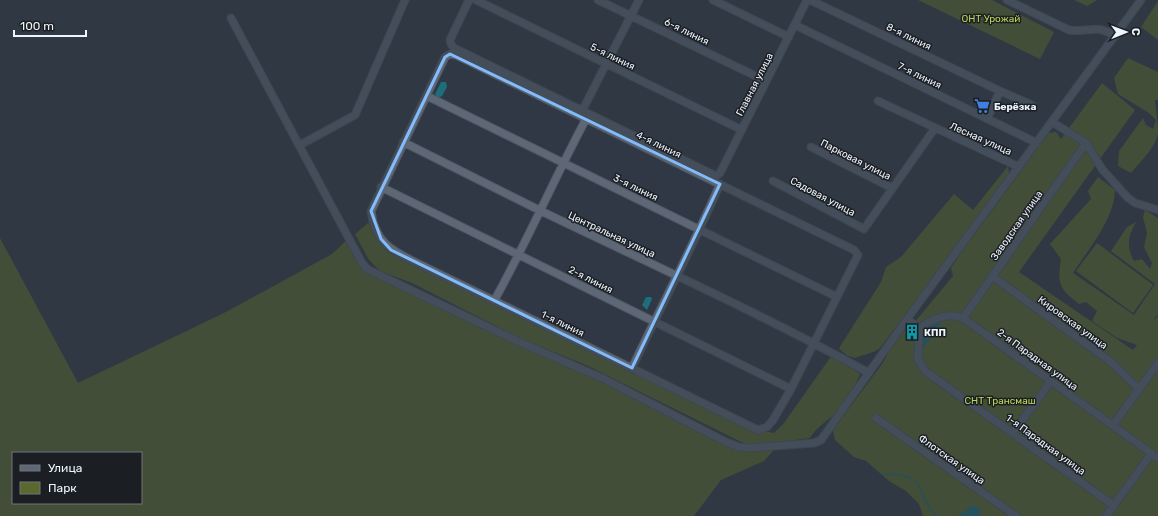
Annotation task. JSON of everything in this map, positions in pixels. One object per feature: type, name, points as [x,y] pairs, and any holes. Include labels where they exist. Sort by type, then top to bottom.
[{"type":"street","points":[[300,144],[355,115],[405,0]]},
{"type":"street","points":[[469,0],[450,40],[454,48],[582,111],[639,0]]},
{"type":"street","name":"5-я линия","points":[[476,0],[742,130]]},
{"type":"street","name":"6-я линия","points":[[598,0],[766,81]]},
{"type":"street","points":[[713,0],[789,37]]},
{"type":"street","name":"Главная улица","points":[[582,111],[716,176],[720,173],[808,0]]},
{"type":"street","name":"8-я линия","points":[[808,0],[1032,105]]},
{"type":"street","points":[[1007,0],[1070,30],[1084,31],[1099,28],[1115,36]]},
{"type":"street","points":[[230,18],[300,144],[362,263],[367,269],[515,340],[602,378],[726,442],[739,447],[760,448],[814,443],[821,440],[907,319],[1141,0]]},
{"type":"street","name":"7-я линия","points":[[795,25],[1037,143]]},
{"type":"street","name":"4-я линия","points":[[427,96],[445,57],[450,54],[456,55],[586,120],[720,184],[854,250],[858,255],[837,297]]},
{"type":"street","points":[[987,119],[1000,91]]},
{"type":"street","points":[[381,188],[427,96]]},
{"type":"street","name":"3-я линия","points":[[427,96],[837,297]]},
{"type":"street","name":"Лесная улица","points":[[878,101],[1019,167]]},
{"type":"street","points":[[494,301],[520,254],[540,210],[586,120]]},
{"type":"street","points":[[1052,122],[1086,143],[1102,169],[1127,197],[1135,203],[1158,210]]},
{"type":"street","points":[[892,188],[935,128]]},
{"type":"street","name":"Центральная улица","points":[[403,142],[678,276],[869,373]]},
{"type":"street","name":"Заводская улица","points":[[963,318],[1086,143]]},
{"type":"street","name":"Парковая улица","points":[[811,147],[892,188]]},
{"type":"street","name":"Садовая улица","points":[[773,181],[864,229],[892,188]]},
{"type":"street","points":[[632,368],[700,230],[720,184]]},
{"type":"street","name":"1-я линия","points":[[381,188],[371,211],[372,218],[381,239],[391,250],[494,301],[758,430],[767,427],[773,420],[791,389]]},
{"type":"street","name":"2-я линия","points":[[381,188],[520,254],[791,389]]},
{"type":"street","name":"Кировская улица","points":[[992,276],[1112,362],[1139,388]]},
{"type":"street","points":[[791,389],[837,297]]},
{"type":"street","name":"2-я Парадная улица","points":[[919,328],[943,316],[957,316],[963,318],[1158,458]]},
{"type":"street","points":[[907,319],[919,328]]},
{"type":"street","name":"1-я Парадная улица","points":[[919,328],[918,359],[925,370],[1113,505]]},
{"type":"street","points":[[1113,425],[1158,363]]},
{"type":"street","points":[[1013,433],[1051,381]]},
{"type":"street","name":"Флотская улица","points":[[876,418],[1016,516]]},
{"type":"street","points":[[1106,516],[1151,454]]},
{"type":"highlighted area","points":[[450,54],[720,184],[632,368],[391,250],[381,239],[371,211],[445,57]]},
{"type":"green space","name":"ОНТ Урожай","points":[[918,0],[992,0],[1054,32],[1040,59]]},
{"type":"green space","points":[[1074,0],[1097,0],[1087,6]]},
{"type":"green space","points":[[1158,1],[1158,40],[1141,27]]},
{"type":"green space","points":[[1128,58],[1158,72],[1158,100],[1155,100],[1158,134],[1151,150],[1131,173],[1118,166],[1119,151],[1143,118],[1146,125],[1153,129],[1156,120],[1149,113],[1118,94],[1114,78]]},
{"type":"green space","name":"СНТ Трансмаш","points":[[1102,83],[1135,110],[1019,272],[1133,350],[1137,345],[1117,338],[1092,321],[1097,311],[1086,302],[1079,304],[1063,289],[1059,274],[1061,259],[1050,244],[1091,199],[1088,191],[1098,177],[1115,190],[1114,201],[1100,233],[1073,273],[1134,315],[1155,284],[1111,251],[1127,227],[1136,222],[1131,232],[1129,242],[1131,256],[1134,261],[1142,259],[1150,269],[1152,263],[1144,247],[1147,233],[1143,217],[1145,210],[1158,218],[1158,315],[1154,320],[1158,316],[1158,516],[923,516],[919,504],[906,491],[889,481],[866,461],[854,457],[835,440],[833,430],[882,364],[897,338],[905,328],[909,329],[953,276],[951,268],[960,254],[1049,133],[1056,132],[1061,139]]},
{"type":"green space","points":[[1008,166],[1009,174],[1004,182],[880,348],[871,353],[855,358],[848,356],[839,349],[881,282],[886,267],[901,257],[954,194],[973,210]]},
{"type":"green space","points":[[368,223],[380,244],[388,252],[760,430],[774,433],[784,423],[832,355],[860,374],[852,393],[840,410],[820,426],[810,438],[758,445],[746,444],[588,366],[522,339],[412,283],[380,271],[369,260],[355,234]]},
{"type":"green space","points":[[0,238],[78,383],[226,312],[332,254],[348,239],[363,267],[511,342],[562,362],[739,451],[773,451],[764,461],[721,480],[694,516],[0,516]]},
{"type":"green space","points":[[1097,243],[1153,285],[1133,313],[1076,271]]},
{"type":"water","points":[[441,82],[446,82],[447,87],[442,96],[438,98],[435,94]]},
{"type":"water","points":[[646,297],[651,297],[652,299],[647,310],[642,305]]},
{"type":"water","points":[[942,321],[920,353],[925,332],[931,325]]},
{"type":"water","points":[[973,505],[978,507],[980,511],[979,516],[958,516]]},
{"type":"waterway","points":[[883,474],[908,477],[915,481],[936,516]]},
{"type":"place","name":"Берёзка","points":[[982,106]]},
{"type":"place","name":"КПП","points":[[912,332]]}]
